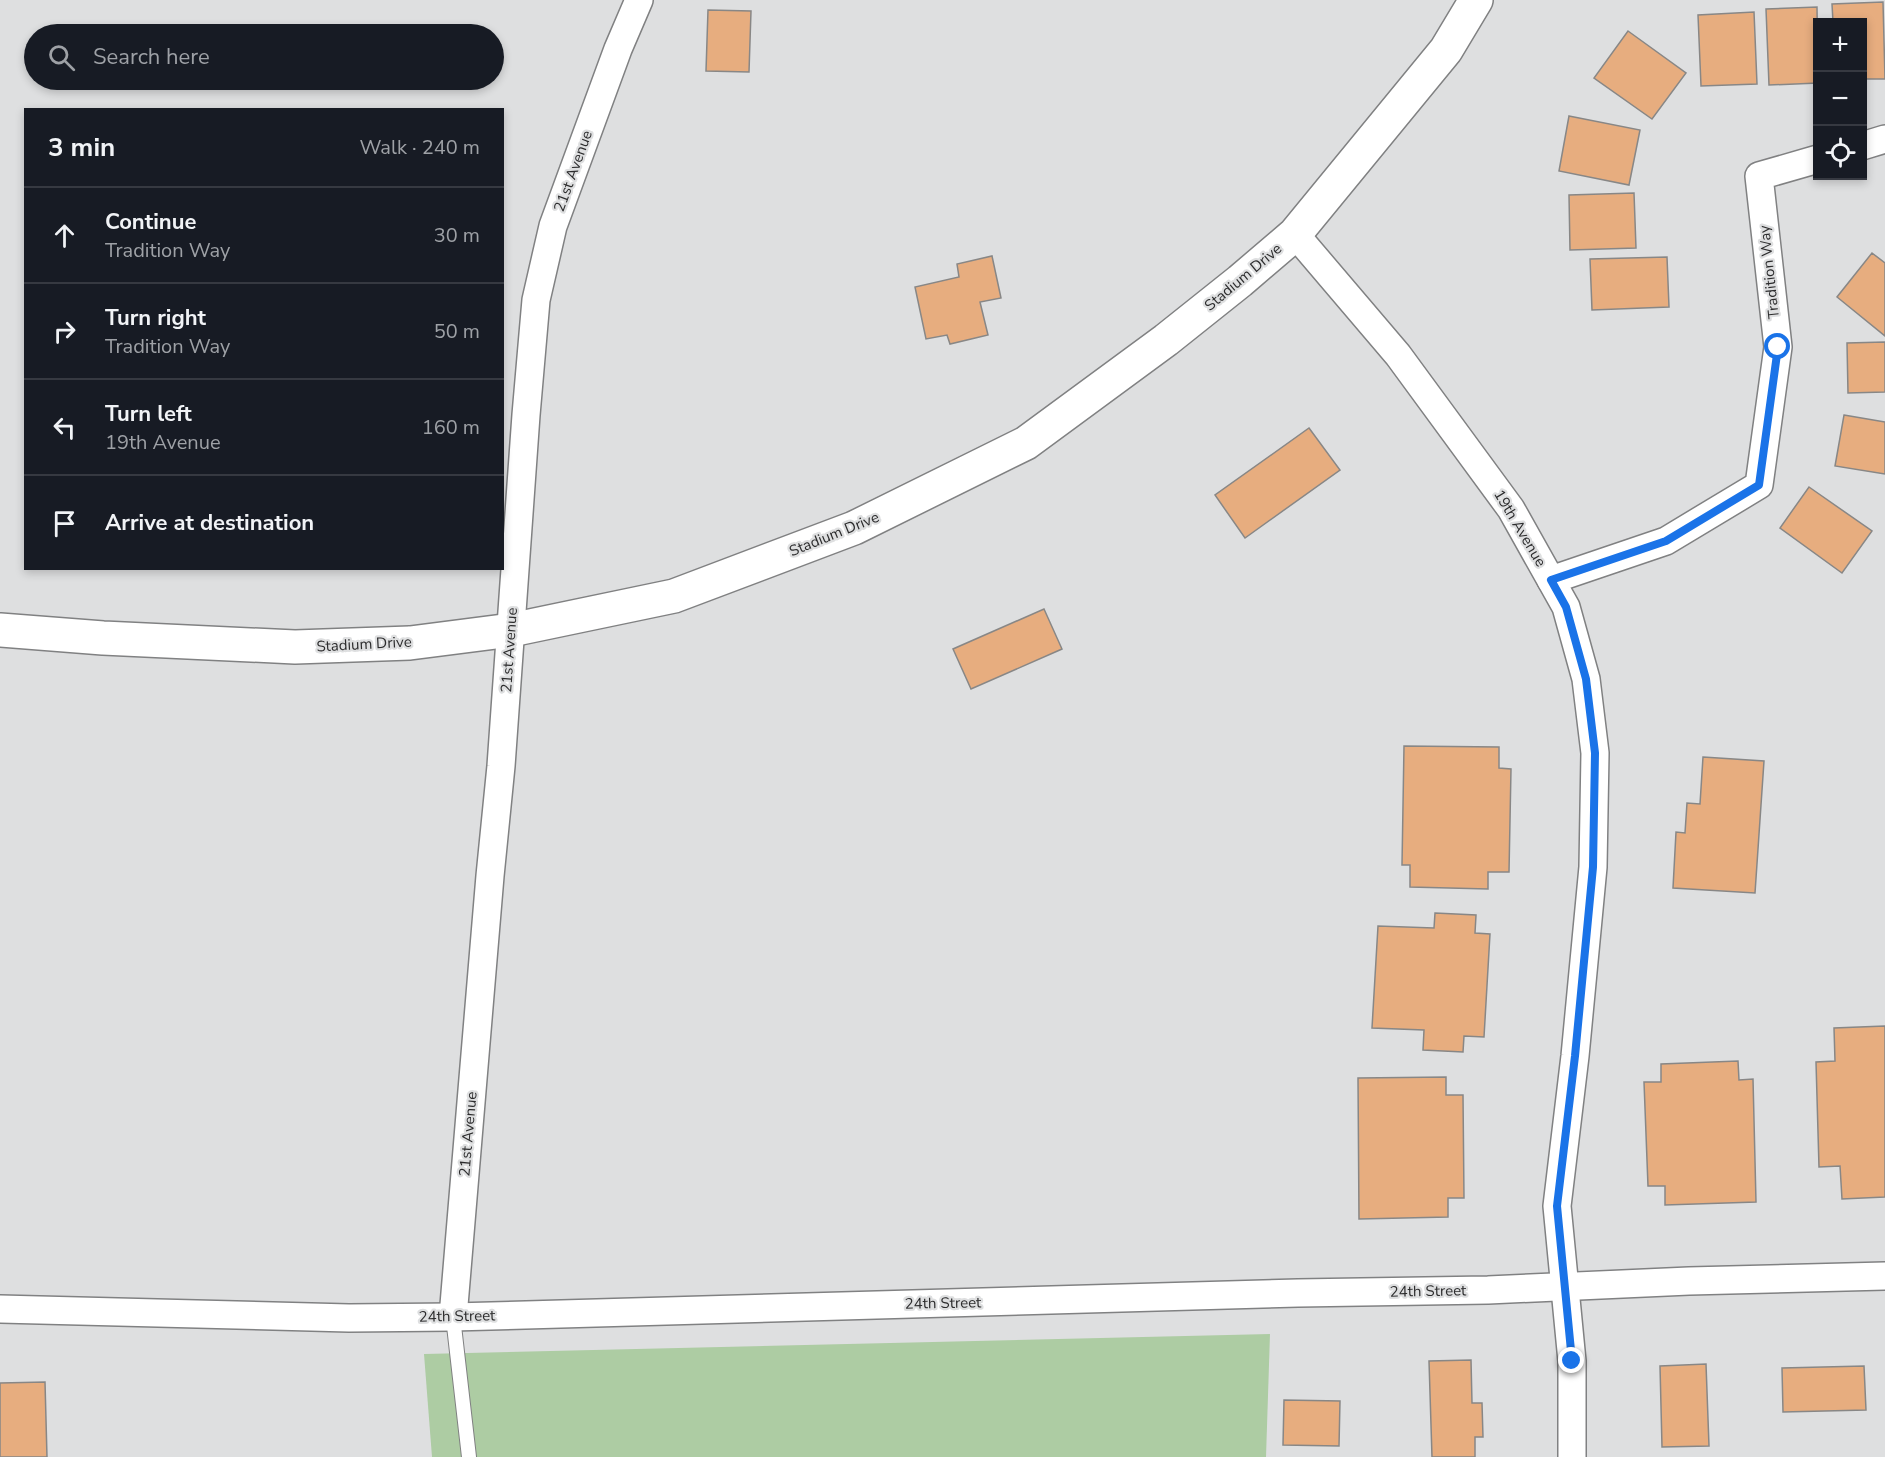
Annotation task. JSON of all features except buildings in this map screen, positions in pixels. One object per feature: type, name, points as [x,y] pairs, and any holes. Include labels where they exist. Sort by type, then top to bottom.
[{"type":"street","name":"21st Avenue","points":[[453,1317],[501,766],[536,300],[553,226],[618,49],[639,0]]},
{"type":"street","name":"Stadium Drive","points":[[0,630],[103,638],[295,647],[410,643],[511,630],[674,596],[854,528],[1026,443],[1240,281],[1295,234],[1446,50],[1476,0]]},
{"type":"street","points":[[1867,145],[1885,139]]},
{"type":"street","name":"Tradition Way","points":[[1551,580],[1666,541],[1759,485],[1778,347],[1759,176],[1813,160]]},
{"type":"street","name":"19th Avenue","points":[[1295,234],[1398,355],[1511,509],[1566,607],[1586,679],[1595,753],[1593,867],[1575,1056],[1557,1206],[1572,1361],[1572,1457]]},
{"type":"street","name":"24th Street","points":[[0,1309],[349,1318],[453,1317],[1298,1293],[1488,1290],[1885,1276]]},
{"type":"lane","points":[[453,1317],[469,1457]]},
{"type":"green space","points":[[1270,1334],[1266,1457],[432,1457],[424,1354]]},
{"type":"route","points":[[1572,1361],[1557,1206],[1575,1056],[1593,867],[1595,753],[1586,679],[1566,607],[1551,580],[1666,541],[1759,485],[1778,347]]}]
